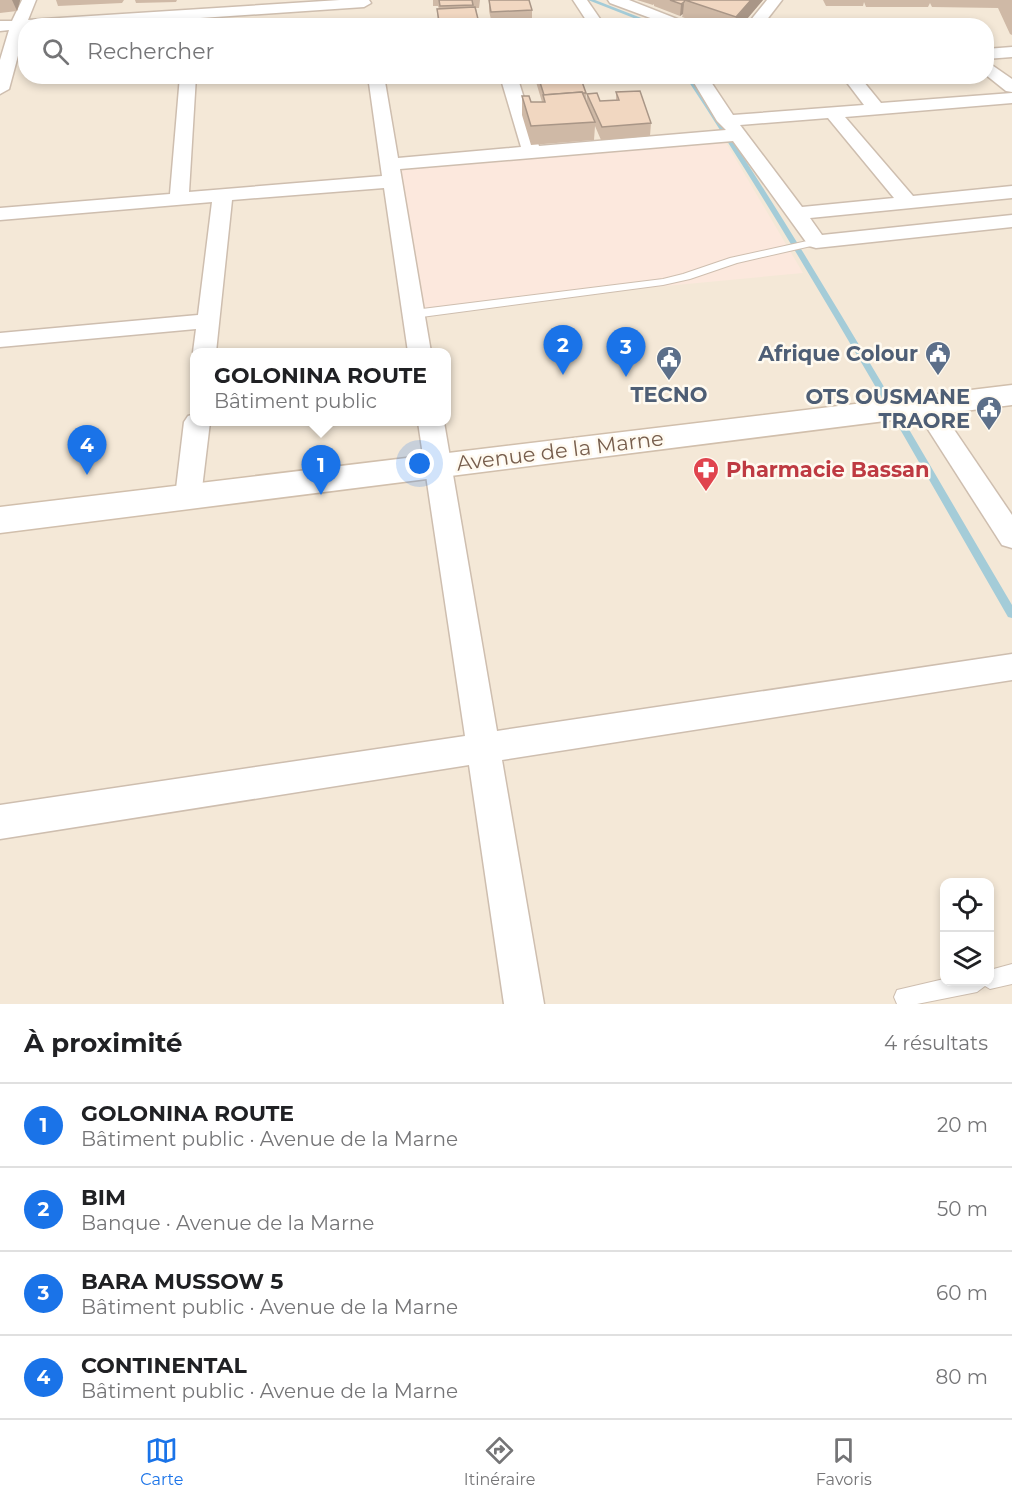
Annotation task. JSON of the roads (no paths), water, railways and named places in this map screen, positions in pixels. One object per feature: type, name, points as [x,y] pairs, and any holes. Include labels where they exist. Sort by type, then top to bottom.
[{"type":"street","points":[[21,18],[29,0]]},
{"type":"street","points":[[581,0],[593,18]]},
{"type":"street","points":[[615,0],[666,18]]},
{"type":"street","points":[[760,18],[775,0]]},
{"type":"street","points":[[113,18],[365,6]]},
{"type":"street","points":[[0,26],[18,24],[0,89]]},
{"type":"street","points":[[994,53],[1012,52]]},
{"type":"street","points":[[994,72],[1012,87]]},
{"type":"street","points":[[179,199],[187,84]]},
{"type":"street","points":[[377,84],[419,348]]},
{"type":"street","points":[[511,84],[532,152]]},
{"type":"street","points":[[703,84],[731,128],[797,213],[816,242],[1012,220]]},
{"type":"street","points":[[857,84],[877,109]]},
{"type":"street","points":[[0,214],[223,196],[532,152],[731,128],[832,112],[1012,98]]},
{"type":"street","points":[[832,112],[908,202]]},
{"type":"street","points":[[797,213],[1012,192]]},
{"type":"street","points":[[206,348],[223,196]]},
{"type":"street","points":[[0,340],[209,321]]},
{"type":"street","name":"Avenue de la Marne","points":[[0,520],[1012,395]]},
{"type":"street","points":[[924,406],[1012,537]]},
{"type":"street","points":[[188,497],[197,426]]},
{"type":"street","points":[[432,426],[524,1004]]},
{"type":"street","points":[[0,822],[1012,667]]},
{"type":"lane","points":[[414,314],[663,282],[686,277],[755,254],[816,242]]},
{"type":"lane","points":[[994,978],[1012,974]]},
{"type":"lane","points":[[907,1004],[904,997],[954,986]]},
{"type":"waterway","points":[[590,0],[638,18]]},
{"type":"waterway","points":[[692,84],[731,141],[814,275],[1012,614]]},
{"type":"place","name":"BIM","points":[[563,375]]},
{"type":"place","name":"BARA MUSSOW 5","points":[[626,377]]},
{"type":"place","name":"Afrique Colour","points":[[938,377]]},
{"type":"place","name":"TECNO","points":[[669,382]]},
{"type":"place","name":"OTS OUSMANE TRAORE","points":[[989,432]]},
{"type":"place","name":"CONTINENTAL","points":[[87,475]]},
{"type":"place","name":"Pharmacie Bassan","points":[[706,493]]},
{"type":"place","name":"GOLONINA ROUTE","points":[[321,495]]}]
